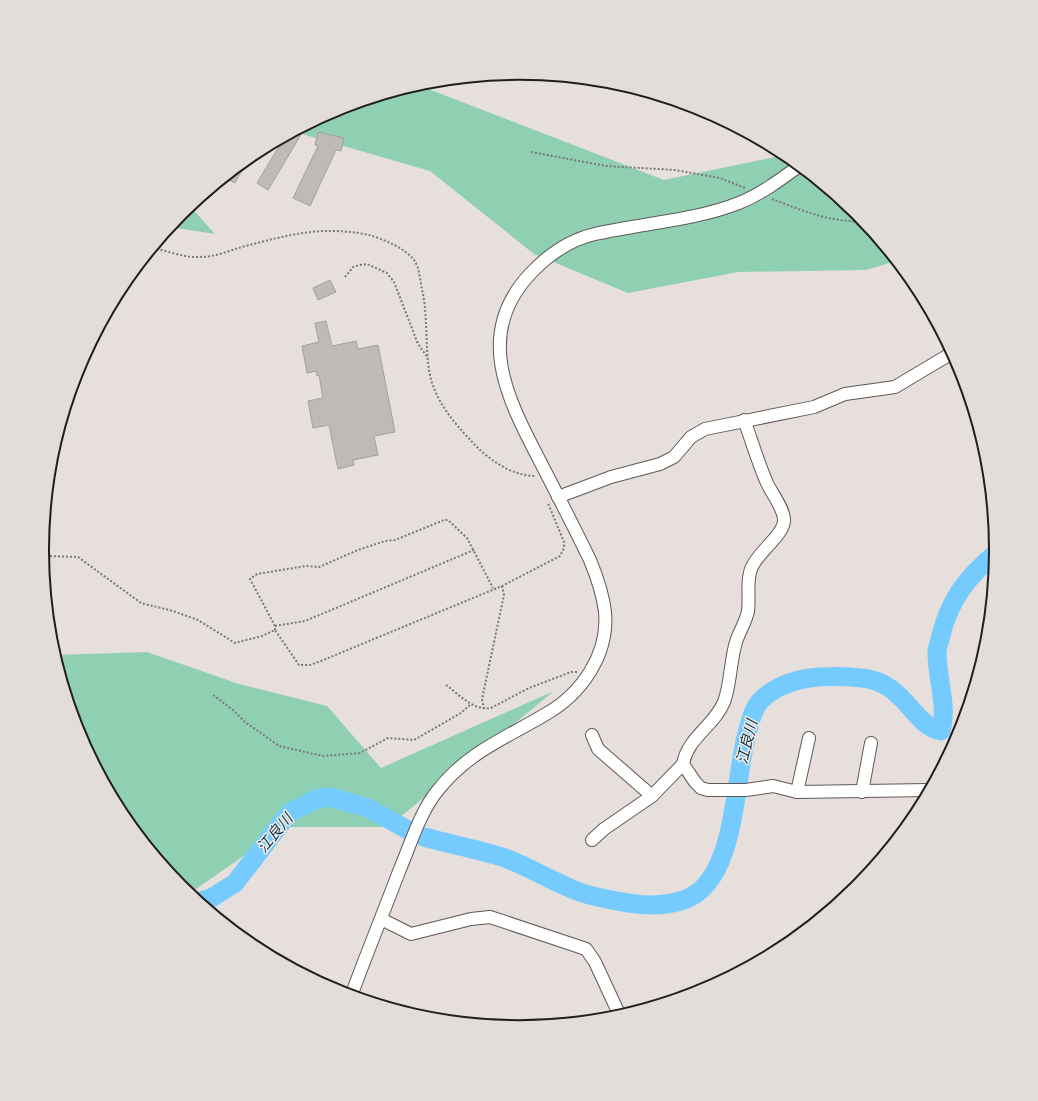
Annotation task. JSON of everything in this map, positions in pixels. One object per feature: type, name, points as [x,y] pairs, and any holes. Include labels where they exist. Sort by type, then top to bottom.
[{"type":"street","points":[[353,990],[417,827],[437,790],[470,757],[495,741],[559,706],[581,685],[591,671],[598,655],[605,614],[600,585],[590,560],[553,499],[548,476],[515,413],[502,376],[500,336],[507,305],[521,283],[541,262],[559,247],[593,234],[707,213],[738,203],[778,182],[794,170]]},
{"type":"street","points":[[553,499],[611,477],[660,464],[674,456],[691,437],[705,429],[814,407],[845,394],[894,387],[947,356]]},
{"type":"street","points":[[592,840],[604,829],[652,796],[683,764],[689,745],[718,713],[724,702],[728,690],[736,642],[748,611],[748,578],[752,566],[762,551],[777,535],[784,523],[782,512],[767,483],[744,420]]},
{"type":"street","points":[[592,734],[598,749],[652,796]]},
{"type":"street","points":[[797,792],[809,738]]},
{"type":"street","points":[[862,792],[871,743]]},
{"type":"street","points":[[683,764],[687,772],[701,788],[708,790],[746,790],[773,786],[797,792],[923,790]]},
{"type":"street","points":[[381,919],[411,934],[471,919],[490,917],[586,949],[595,962],[617,1010]]},
{"type":"path","points":[[530,152],[606,166],[675,170],[720,178],[806,212],[842,221],[854,221]]},
{"type":"path","points":[[159,249],[200,258],[294,234],[322,230],[352,232],[379,238],[394,244],[414,260],[424,300],[428,326],[429,371],[434,387],[444,409],[459,429],[483,453],[503,468],[531,476],[548,476]]},
{"type":"path","points":[[345,277],[354,267],[367,264],[387,273],[394,282],[418,344],[428,359]]},
{"type":"path","points":[[493,589],[467,538],[448,520],[444,520],[395,540],[385,541],[358,550],[319,567],[306,566],[257,574],[250,580],[275,626],[275,630],[299,665],[310,666],[502,586],[557,558],[563,552],[564,542],[553,499]]},
{"type":"path","points":[[275,626],[305,621],[474,550]]},
{"type":"path","points":[[49,556],[78,557],[141,603],[173,611],[198,620],[235,643],[262,636],[275,630]]},
{"type":"path","points":[[484,709],[482,699],[504,595],[502,586]]},
{"type":"path","points":[[446,685],[477,708],[484,709],[491,708],[529,688],[570,672],[591,671]]},
{"type":"path","points":[[213,695],[233,710],[248,725],[279,746],[323,756],[360,753],[388,738],[414,740],[461,713],[471,704]]},
{"type":"green space","points":[[430,90],[664,180],[775,157],[829,197],[851,218],[891,263],[866,270],[738,272],[628,293],[534,254],[430,171],[302,134],[339,116],[368,105]]},
{"type":"green space","points":[[194,211],[215,234],[178,228]]},
{"type":"green space","points":[[147,652],[239,684],[327,706],[381,768],[554,691],[388,827],[285,827],[195,890],[146,837],[128,812],[112,785],[97,758],[74,702],[61,655]]},
{"type":"building","points":[[318,132],[344,138],[341,151],[336,150],[310,206],[293,198],[318,146],[315,145]]},
{"type":"building","points":[[301,134],[268,190],[257,183],[279,146]]},
{"type":"building","points":[[241,172],[235,183],[230,180]]},
{"type":"building","points":[[330,280],[336,292],[318,300],[313,288]]},
{"type":"building","points":[[326,321],[332,346],[356,341],[358,349],[378,345],[395,432],[374,436],[378,455],[353,460],[354,465],[338,469],[329,425],[313,428],[308,401],[323,398],[319,375],[317,376],[316,371],[307,373],[302,346],[319,342],[315,323]]},
{"type":"waterway","name":"江良川","points":[[424,837],[502,857],[572,889],[600,898],[633,904],[651,905],[669,904],[686,899],[703,888],[715,871],[724,850],[731,826],[743,753],[751,720],[754,711],[762,699],[773,691],[784,685],[810,678],[836,676],[877,681],[889,687],[899,695],[923,721],[931,727],[941,731],[943,722],[943,702],[937,663],[938,646],[949,610],[955,599],[961,589],[977,570],[989,560]]},
{"type":"waterway","name":"江良川","points":[[205,900],[213,897],[235,883],[289,813],[316,799],[330,797],[368,808],[408,830]]}]
